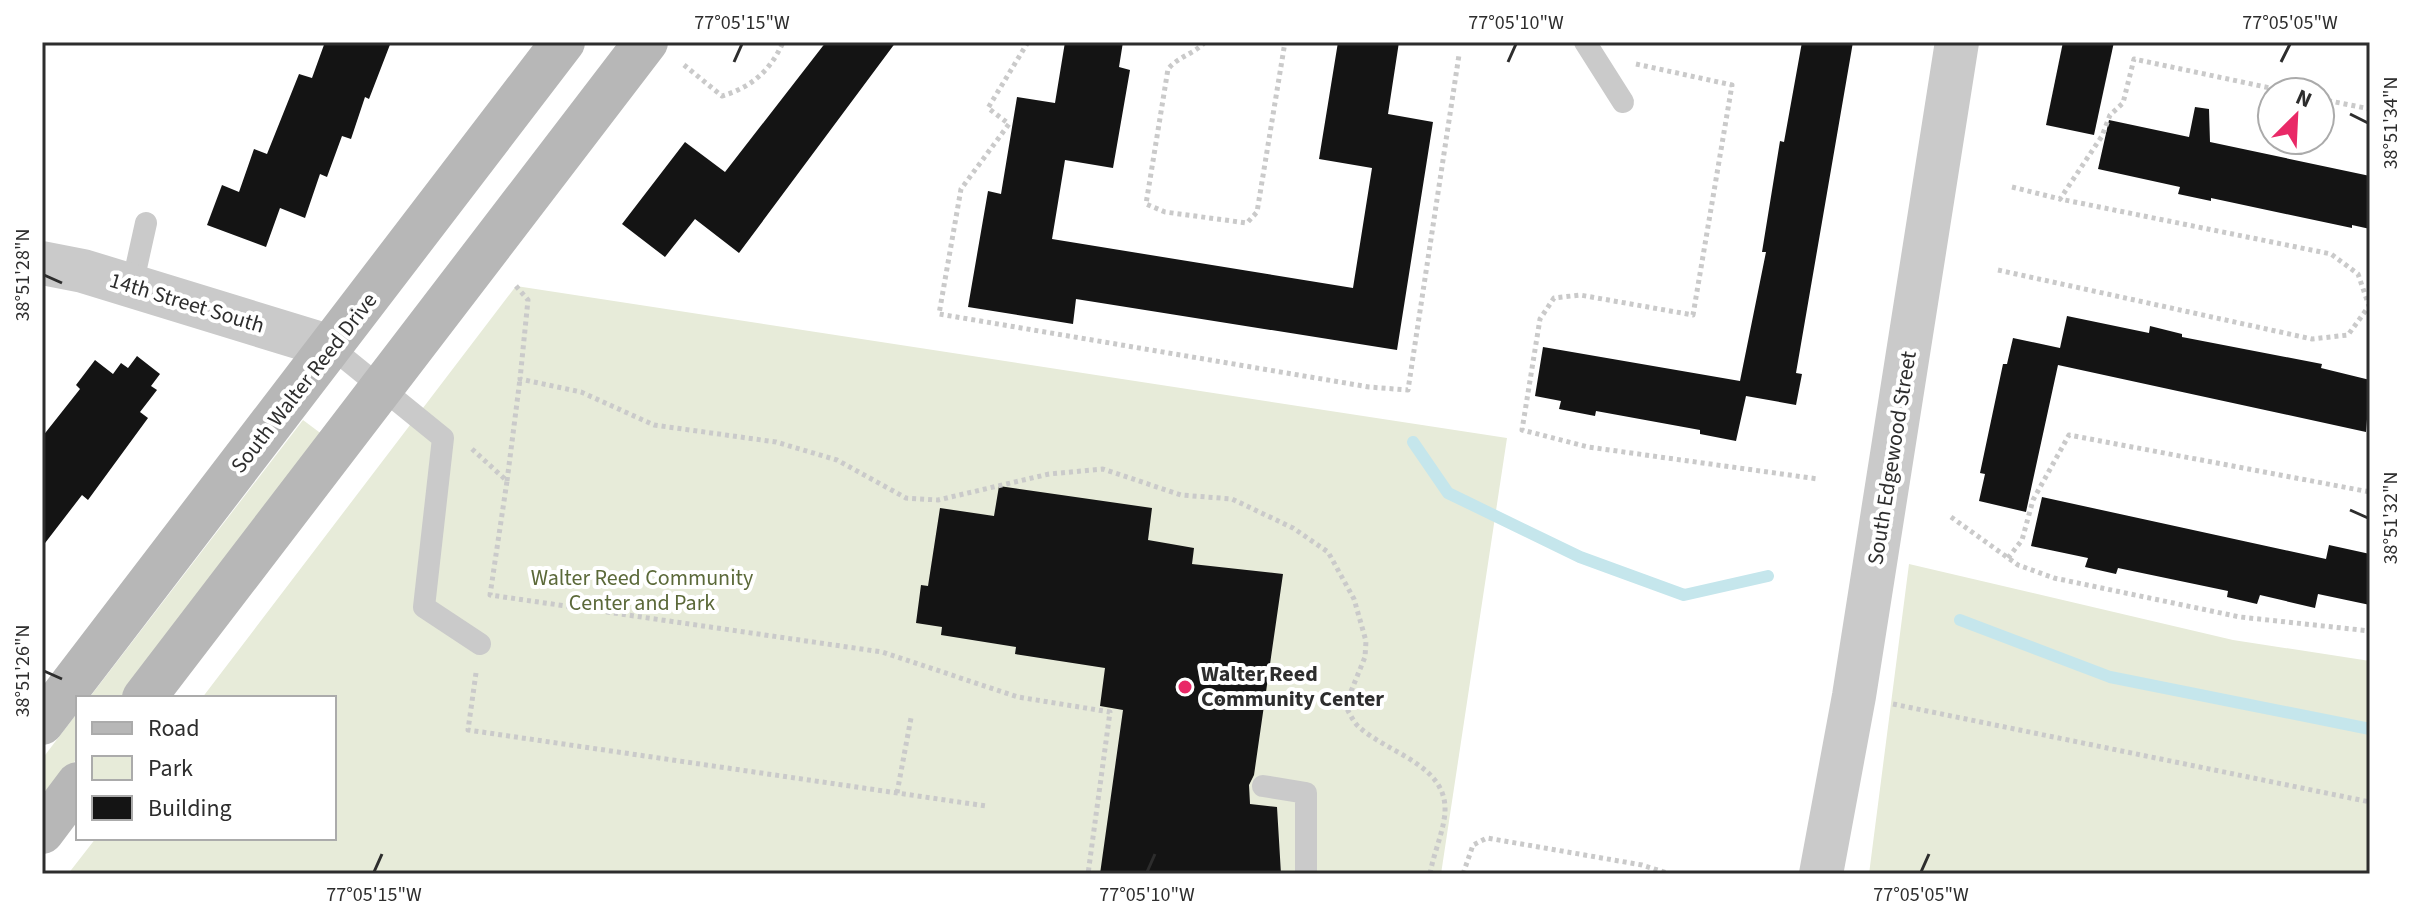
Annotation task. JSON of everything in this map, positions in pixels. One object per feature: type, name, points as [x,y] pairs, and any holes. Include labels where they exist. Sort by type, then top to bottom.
[{"type":"main road","name":"South Walter Reed Drive","points":[[42,723],[563,42]]},
{"type":"main road","points":[[146,696],[381,388],[630,49]]},
{"type":"main road","points":[[42,832],[76,787]]},
{"type":"street","name":"South Edgewood Street","points":[[1821,874],[1854,696],[1957,42]]},
{"type":"street","name":"14th Street South","points":[[42,263],[132,286],[331,347]]},
{"type":"lane","points":[[1588,48],[1623,102]]},
{"type":"lane","points":[[132,286],[146,223]]},
{"type":"lane","points":[[331,347],[443,438],[424,607],[480,644]]},
{"type":"lane","points":[[1263,786],[1306,793],[1306,874]]},
{"type":"path","points":[[684,65],[722,96],[742,90],[773,65],[783,42]]},
{"type":"path","points":[[1028,42],[988,108],[1009,124],[961,189],[939,314],[1353,385],[1408,390],[1459,55]]},
{"type":"path","points":[[1205,42],[1198,49],[1180,55],[1168,69],[1146,204],[1165,212],[1247,223],[1257,212],[1285,42]]},
{"type":"path","points":[[1588,48],[1732,85],[1693,315],[1580,295],[1554,298],[1540,319],[1522,430],[1588,447],[1818,479]]},
{"type":"path","points":[[2060,199],[2102,136],[2110,115],[2123,103],[2134,59],[2256,85]]},
{"type":"path","points":[[2336,102],[2370,109]]},
{"type":"path","points":[[1998,270],[2312,339],[2348,335],[2369,306],[2358,274],[2331,254],[2012,187]]},
{"type":"path","points":[[516,286],[528,300],[490,595],[882,652],[1018,697],[1110,712],[1088,874]]},
{"type":"path","points":[[520,379],[581,392],[654,425],[776,442],[837,460],[906,498],[938,500],[1049,474],[1103,469],[1181,495],[1232,499],[1293,528],[1328,552],[1354,599],[1366,641],[1365,657],[1345,706],[1358,726],[1419,763],[1435,780],[1445,798],[1445,820],[1430,874]]},
{"type":"path","points":[[468,433],[471,448],[488,468],[507,481]]},
{"type":"path","points":[[2008,558],[2022,540],[2033,500],[2069,435],[2370,492]]},
{"type":"path","points":[[1951,517],[2008,558],[2054,578],[2240,617],[2370,631]]},
{"type":"path","points":[[480,644],[468,730],[986,806]]},
{"type":"path","points":[[1854,696],[2370,802]]},
{"type":"path","points":[[897,793],[911,718]]},
{"type":"path","points":[[1463,874],[1473,845],[1487,838],[1642,865],[1670,874]]},
{"type":"green space","name":"Walter Reed Community Center and Park","points":[[516,286],[1507,438],[1441,874],[68,874],[94,840],[336,840],[336,696],[204,696]]},
{"type":"green space","points":[[303,420],[323,435],[125,696],[91,696]]},
{"type":"green space","points":[[1909,564],[2233,640],[2370,661],[2370,874],[1869,874]]},
{"type":"green space","points":[[76,715],[76,760],[42,804],[42,759]]},
{"type":"building","points":[[325,42],[391,42],[369,99],[365,97],[351,139],[342,136],[327,177],[320,174],[305,218],[280,208],[266,247],[207,225],[222,185],[239,192],[254,149],[267,154],[299,74],[312,78]]},
{"type":"building","points":[[826,42],[896,42],[739,253],[695,219],[665,257],[622,224],[685,142],[725,172]]},
{"type":"building","points":[[1065,42],[1123,42],[1119,67],[1130,70],[1113,168],[1065,160],[1052,239],[1353,288],[1372,168],[1319,159],[1338,42],[1399,42],[1388,114],[1433,122],[1397,350],[1076,299],[1073,324],[968,307],[988,191],[1001,194],[1017,97],[1055,103]]},
{"type":"building","points":[[1802,42],[1853,42],[1796,373],[1802,374],[1796,405],[1746,396],[1736,441],[1700,434],[1700,430],[1596,411],[1595,416],[1559,409],[1561,401],[1535,396],[1543,347],[1740,381],[1766,252],[1762,252],[1780,141],[1784,142]]},
{"type":"building","points":[[2063,42],[2114,42],[2094,135],[2046,125]]},
{"type":"building","points":[[2195,107],[2209,109],[2210,142],[2256,152],[2256,156],[2276,156],[2370,176],[2370,229],[2178,194],[2180,187],[2098,169],[2109,120],[2189,137]]},
{"type":"building","points":[[2067,316],[2149,333],[2150,326],[2182,334],[2182,337],[2322,364],[2321,368],[2370,380],[2366,432],[2058,365],[2026,512],[1979,501],[1985,474],[1980,473],[2003,364],[2007,364],[2013,338],[2060,348]]},
{"type":"building","points":[[137,356],[160,374],[151,386],[157,390],[140,412],[148,418],[88,500],[82,495],[42,547],[42,437],[80,389],[76,385],[95,360],[113,374],[121,363],[128,368]]},
{"type":"building","name":"Walter Reed Community Center","points":[[999,486],[1152,508],[1148,540],[1194,548],[1192,564],[1283,574],[1254,775],[1249,785],[1250,804],[1277,807],[1281,874],[1100,874],[1123,710],[1100,706],[1105,668],[1015,654],[1016,647],[941,635],[942,627],[916,623],[921,585],[928,586],[940,508],[994,516]]},
{"type":"building","points":[[2042,497],[2326,559],[2329,545],[2370,554],[2370,605],[2318,594],[2315,608],[2260,595],[2257,604],[2227,597],[2228,591],[2118,568],[2116,574],[2085,567],[2088,558],[2031,546]]},
{"type":"waterway","points":[[1413,442],[1448,493],[1580,557],[1684,595],[1768,576]]},
{"type":"waterway","points":[[1960,620],[2110,677],[2370,729]]},
{"type":"place","name":"Walter Reed Community Center","points":[[1185,687]]}]
